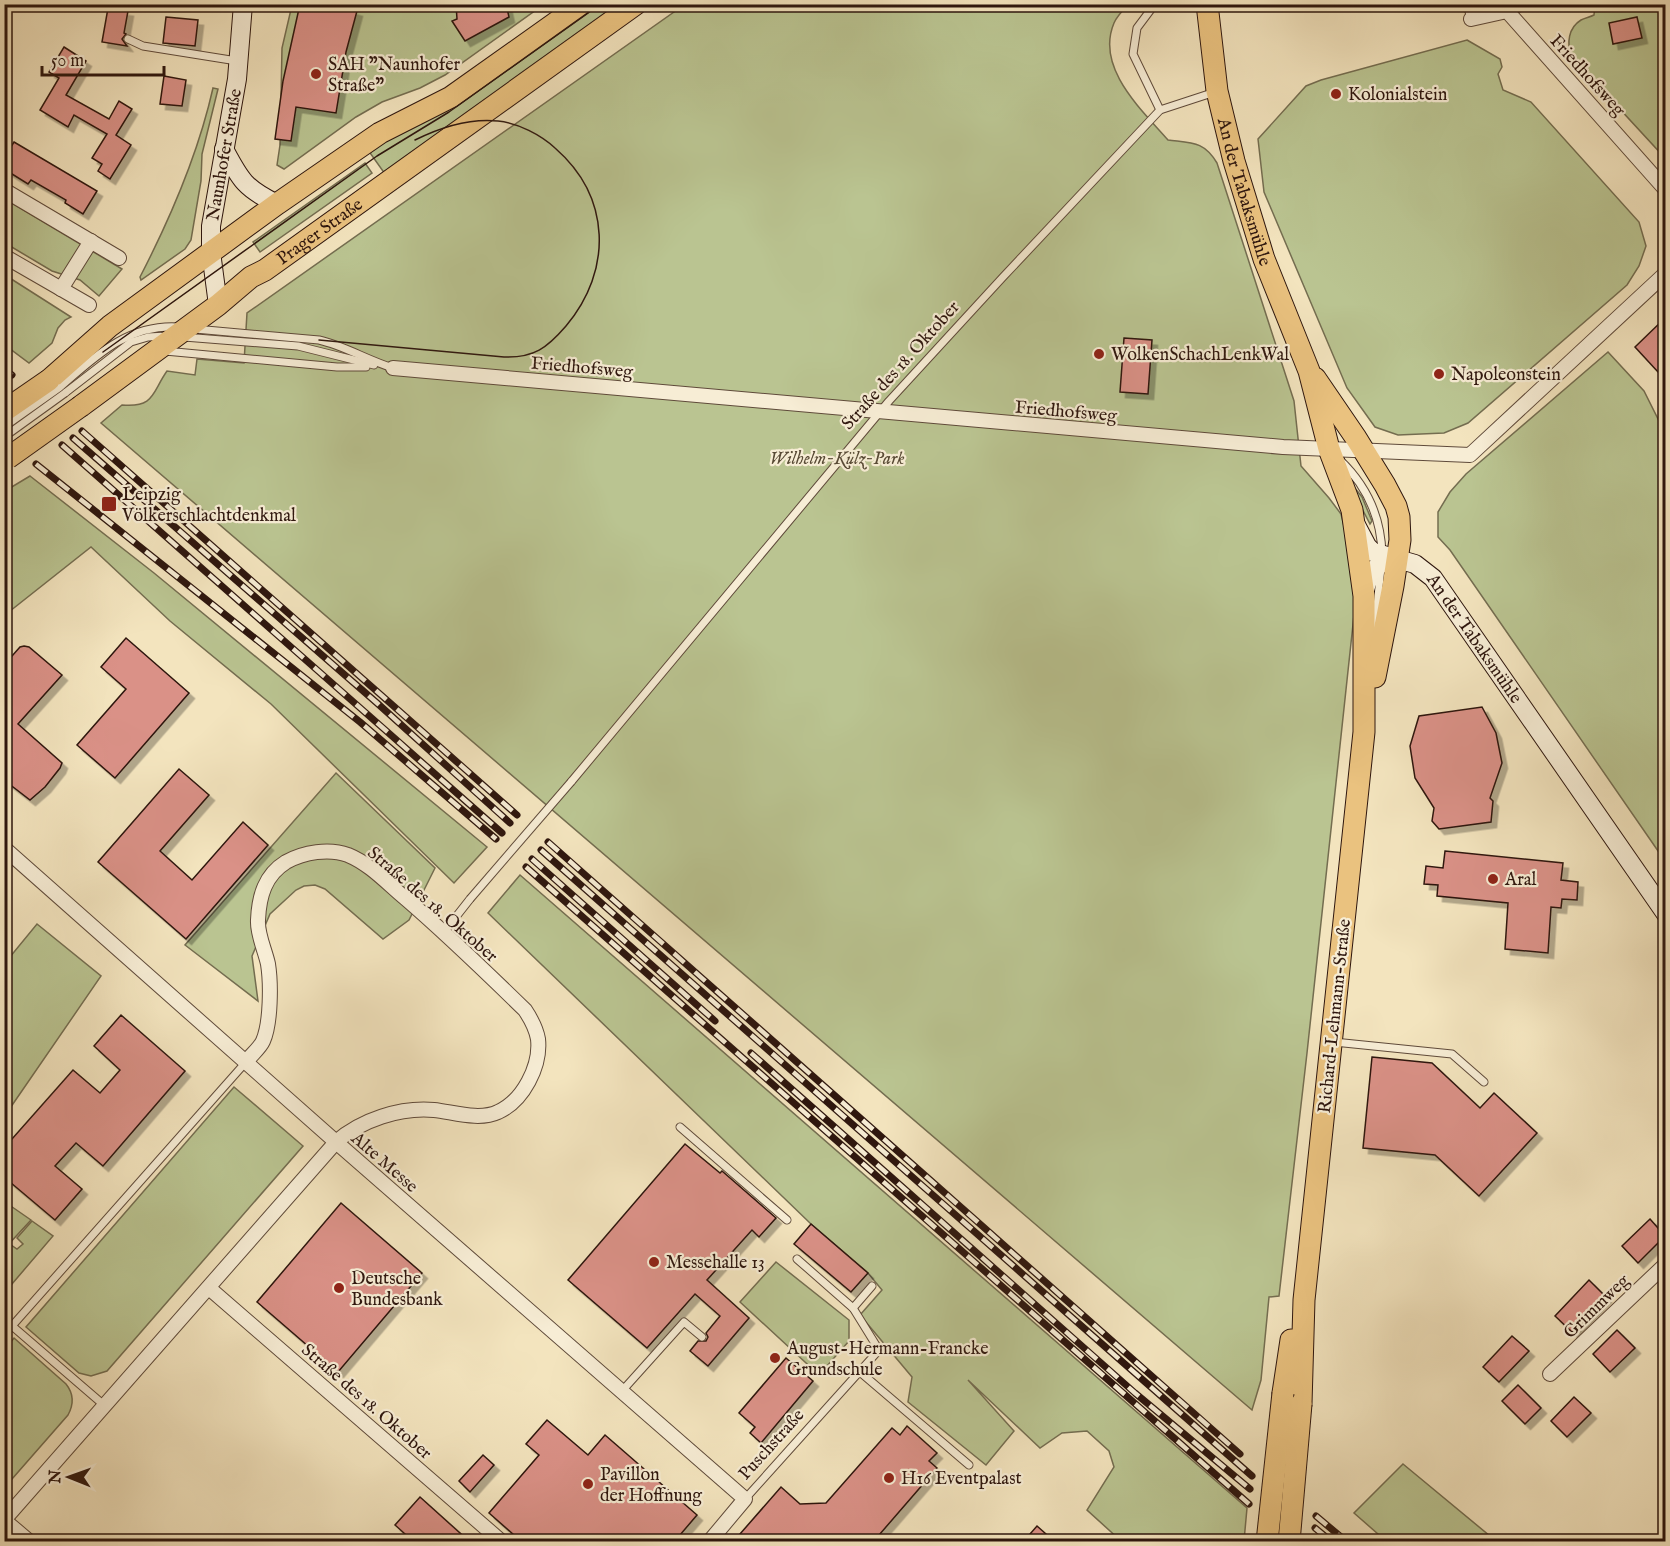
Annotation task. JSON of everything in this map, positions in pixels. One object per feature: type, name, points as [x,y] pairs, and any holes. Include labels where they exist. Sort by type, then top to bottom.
[{"type":"main road","name":"Naunhofer Straße","points":[[218,305],[211,252],[211,226],[239,61],[243,4]]},
{"type":"main road","name":"Prager Straße","points":[[6,456],[26,446],[110,326],[277,204],[380,133],[452,97],[582,4]]},
{"type":"main road","name":"Prager Straße","points":[[4,411],[63,392],[157,350],[218,305],[251,277],[369,196],[636,4]]},
{"type":"main road","name":"An der Tabaksmühle","points":[[1207,4],[1217,91],[1249,215],[1284,313],[1309,371],[1329,449],[1355,523],[1367,546],[1387,559],[1419,566],[1439,586],[1665,914]]},
{"type":"main road","points":[[224,149],[243,183],[253,192],[277,204]]},
{"type":"main road","name":"An der Tabaksmühle","points":[[1309,371],[1364,450]]},
{"type":"main road","name":"Richard-Lehmann-Straße","points":[[1364,450],[1396,506],[1400,531],[1387,559],[1368,580],[1365,596]]},
{"type":"main road","name":"Richard-Lehmann-Straße","points":[[1355,523],[1365,596],[1364,732]]},
{"type":"main road","name":"Richard-Lehmann-Straße","points":[[1288,1542],[1295,1321],[1304,1300],[1364,732],[1387,559]]},
{"type":"main road","name":"Richard-Lehmann-Straße","points":[[1267,1542],[1292,1399]]},
{"type":"street","points":[[1471,19],[1507,11]]},
{"type":"street","name":"Friedhofsweg","points":[[1507,11],[1665,190]]},
{"type":"street","points":[[4,190],[119,258]]},
{"type":"street","points":[[62,289],[91,241]]},
{"type":"street","points":[[4,256],[89,305]]},
{"type":"street","name":"Friedhofsweg","points":[[393,368],[1272,447],[1470,455],[1665,273]]},
{"type":"street","name":"Alte Messe","points":[[4,848],[745,1499]]},
{"type":"street","name":"Straße des 18. Oktober","points":[[4,1520],[336,1142],[350,1130],[395,1114],[431,1110],[468,1115],[497,1113],[512,1102],[528,1084],[536,1064],[538,1038],[525,1010],[444,932],[365,864],[345,854],[310,853],[294,858],[278,867],[266,881],[259,900],[257,923],[268,966],[270,986],[268,1014],[263,1041],[246,1062]]},
{"type":"street","name":"Grimmweg","points":[[1550,1374],[1665,1264]]},
{"type":"street","name":"Straße des 18. Oktober","points":[[208,1288],[502,1542]]},
{"type":"street","name":"Puschstraße","points":[[709,1542],[745,1499]]},
{"type":"street","points":[[4,1520],[30,1542]]},
{"type":"lane","points":[[1467,4],[1471,19]]},
{"type":"lane","points":[[1507,11],[1536,4]]},
{"type":"lane","points":[[1154,5],[1137,28],[1133,54],[1160,110]]},
{"type":"lane","points":[[128,39],[143,46],[239,61]]},
{"type":"lane","name":"Straße des 18. Oktober","points":[[444,932],[880,411],[1003,277],[1160,110],[1217,91]]},
{"type":"lane","points":[[4,427],[63,392],[94,358],[134,333],[159,327],[181,332]]},
{"type":"lane","points":[[4,437],[131,342],[181,332]]},
{"type":"lane","name":"Friedhofsweg","points":[[181,332],[319,340],[393,368]]},
{"type":"lane","name":"Friedhofsweg","points":[[181,332],[298,346],[356,362],[393,368]]},
{"type":"lane","name":"Friedhofsweg","points":[[157,350],[338,367],[393,368]]},
{"type":"lane","points":[[1329,449],[1350,469],[1370,499],[1379,524],[1387,559]]},
{"type":"lane","points":[[1331,1042],[1452,1054],[1484,1083]]},
{"type":"lane","name":"Straße des 18. Oktober","points":[[4,1335],[246,1062]]},
{"type":"lane","points":[[680,1127],[787,1220]]},
{"type":"lane","points":[[797,1259],[853,1308],[872,1286]]},
{"type":"lane","name":"Puschstraße","points":[[745,1499],[879,1350],[853,1308]]},
{"type":"lane","points":[[4,1319],[105,1406]]},
{"type":"lane","points":[[622,1391],[684,1322],[702,1337]]},
{"type":"lane","points":[[860,1372],[969,1465]]},
{"type":"green space","points":[[292,5],[543,5],[445,75],[420,88],[382,102],[356,117],[284,169],[277,165],[280,145],[282,48]]},
{"type":"green space","points":[[596,5],[622,5],[385,174],[368,150],[472,93]]},
{"type":"green space","name":"Wilhelm-Külz-Park","points":[[684,5],[1128,5],[1115,20],[1110,40],[1111,56],[1124,87],[1134,102],[1168,140],[1197,144],[1207,151],[1217,163],[1294,401],[1301,466],[1341,514],[1354,584],[1354,615],[1279,1296],[1269,1297],[1261,1380],[1252,1410],[101,423],[122,405],[141,404],[147,401],[167,371],[195,375],[197,359],[244,363],[247,313]]},
{"type":"green space","points":[[1595,5],[1665,5],[1665,158],[1571,56],[1569,41],[1571,31],[1581,20],[1594,15]]},
{"type":"green space","points":[[1467,40],[1500,59],[1502,67],[1498,74],[1503,90],[1531,102],[1639,222],[1646,246],[1639,266],[1627,285],[1468,423],[1444,433],[1398,435],[1375,427],[1347,388],[1264,192],[1258,139],[1306,86]]},
{"type":"green space","points":[[213,88],[218,89],[202,154],[201,181],[191,240],[185,249],[141,280],[140,277],[173,208],[200,137]]},
{"type":"green space","points":[[365,163],[372,173],[260,252],[253,242]]},
{"type":"green space","points":[[5,199],[122,269],[99,296],[80,280],[52,271],[5,243]]},
{"type":"green space","points":[[5,275],[71,317],[58,328],[52,343],[29,363],[5,345]]},
{"type":"green space","points":[[1608,352],[1644,391],[1665,433],[1665,861],[1450,550],[1438,537],[1438,512],[1450,492],[1466,474]]},
{"type":"green space","points":[[30,476],[154,573],[487,847],[454,883],[271,704],[170,621],[91,547],[5,615],[5,491]]},
{"type":"green space","points":[[1354,487],[1362,497],[1372,521],[1370,524],[1357,499]]},
{"type":"green space","points":[[336,773],[435,868],[409,920],[383,939],[325,889],[315,885],[304,886],[296,890],[270,914],[252,956],[258,1001],[185,945]]},
{"type":"green space","points":[[520,875],[1247,1508],[1244,1541],[1121,1541],[1087,1510],[1114,1467],[1109,1451],[1087,1431],[1062,1433],[1040,1448],[968,1380],[1014,1431],[986,1465],[908,1402],[912,1377],[860,1315],[882,1290],[868,1273],[811,1224],[488,913]]},
{"type":"green space","points":[[37,924],[101,976],[6,1114],[5,963]]},
{"type":"green space","points":[[234,1087],[303,1146],[107,1371],[91,1376],[79,1373],[26,1327]]},
{"type":"green space","points":[[5,1202],[31,1220],[6,1247],[4,1246]]},
{"type":"green space","points":[[32,1221],[53,1236],[6,1291],[5,1249],[6,1251],[11,1245],[17,1249],[23,1244],[17,1238]]},
{"type":"green space","points":[[776,1262],[849,1320],[849,1341],[819,1375],[740,1302]]},
{"type":"green space","points":[[14,1338],[66,1384],[72,1395],[72,1403],[68,1415],[5,1487],[5,1349]]},
{"type":"green space","points":[[1403,1464],[1496,1541],[1386,1541],[1354,1513]]},
{"type":"building","name":"SAH \"Naunhofer Straße\"","points":[[300,4],[332,4],[357,11],[346,52],[336,113],[296,107],[291,141],[275,139],[283,81]]},
{"type":"building","name":"SAH \"Naunhofer Straße\"","points":[[456,4],[506,4],[509,17],[465,41],[452,21],[457,19]]},
{"type":"building","points":[[108,8],[128,11],[124,33],[126,34],[122,39],[127,46],[102,42]]},
{"type":"building","points":[[166,17],[198,20],[195,46],[163,43]]},
{"type":"building","points":[[1637,17],[1642,38],[1613,44],[1609,23]]},
{"type":"building","points":[[64,47],[86,61],[66,95],[109,119],[119,101],[132,109],[116,135],[131,145],[110,179],[98,171],[102,164],[92,158],[107,134],[74,115],[68,127],[40,110],[59,78],[49,72]]},
{"type":"building","points":[[164,76],[186,80],[182,106],[160,104]]},
{"type":"building","points":[[14,142],[97,191],[83,214],[65,203],[66,200],[31,180],[28,184],[4,169],[4,158]]},
{"type":"building","points":[[1665,318],[1665,364],[1658,372],[1635,347]]},
{"type":"building","points":[[1124,338],[1152,340],[1148,394],[1120,392]]},
{"type":"building","points":[[126,638],[189,693],[115,778],[77,745],[126,689],[101,667]]},
{"type":"building","points":[[20,647],[29,647],[62,675],[18,724],[62,763],[45,787],[30,800],[4,780],[4,665]]},
{"type":"building","points":[[1482,707],[1496,733],[1502,763],[1490,798],[1493,801],[1491,822],[1439,829],[1432,821],[1434,808],[1415,778],[1410,746],[1419,716]]},
{"type":"building","points":[[179,769],[209,795],[160,851],[192,880],[243,822],[268,845],[186,939],[98,862]]},
{"type":"building","name":"Aral","points":[[1445,851],[1563,863],[1561,880],[1578,882],[1577,900],[1562,899],[1561,908],[1551,907],[1548,953],[1505,949],[1508,903],[1437,896],[1438,885],[1424,884],[1426,866],[1443,868]]},
{"type":"building","points":[[121,1015],[185,1071],[103,1166],[76,1143],[55,1166],[82,1189],[55,1220],[4,1177],[4,1148],[73,1070],[100,1093],[120,1070],[94,1046]]},
{"type":"building","points":[[1372,1057],[1432,1063],[1480,1108],[1494,1093],[1537,1133],[1479,1196],[1435,1155],[1363,1148]]},
{"type":"building","name":"Messehalle 13","points":[[685,1144],[720,1173],[722,1171],[776,1218],[759,1237],[752,1230],[707,1280],[749,1318],[708,1366],[690,1351],[698,1341],[706,1341],[708,1337],[706,1333],[720,1316],[695,1294],[647,1348],[568,1280]]},
{"type":"building","name":"Deutsche Bundesbank","points":[[341,1203],[422,1273],[338,1372],[257,1302]]},
{"type":"building","points":[[1650,1219],[1665,1236],[1638,1263],[1622,1246]]},
{"type":"building","points":[[811,1224],[868,1273],[851,1292],[794,1244]]},
{"type":"building","points":[[1589,1280],[1606,1297],[1572,1332],[1555,1316]]},
{"type":"building","points":[[1617,1330],[1635,1348],[1610,1372],[1593,1354]]},
{"type":"building","points":[[1512,1336],[1529,1351],[1499,1382],[1483,1367]]},
{"type":"building","points":[[786,1358],[813,1381],[761,1443],[750,1433],[755,1427],[739,1413]]},
{"type":"building","points":[[1518,1385],[1541,1408],[1525,1424],[1502,1401]]},
{"type":"building","points":[[1574,1397],[1591,1413],[1567,1437],[1551,1421]]},
{"type":"building","name":"Pavillon der Hoffnung","points":[[547,1420],[588,1455],[605,1435],[697,1515],[674,1542],[522,1542],[489,1513],[539,1455],[526,1444]]},
{"type":"building","name":"H16 Eventpalast","points":[[907,1426],[937,1453],[929,1461],[937,1468],[873,1542],[748,1542],[740,1534],[781,1487],[800,1504],[826,1503],[892,1428],[900,1435]]},
{"type":"building","points":[[483,1455],[494,1465],[470,1492],[459,1481]]},
{"type":"building","points":[[420,1497],[470,1542],[414,1542],[395,1525]]},
{"type":"building","points":[[1037,1526],[1055,1542],[1023,1542]]},
{"type":"tram line","points":[[103,352],[377,156],[449,112],[600,4]]},
{"type":"tram line","points":[[319,340],[504,357],[524,356],[539,350],[553,340],[581,304],[592,281],[598,258],[599,234],[595,211],[587,189],[573,167],[555,148],[529,130],[513,124],[487,120],[455,125],[415,140]]},
{"type":"railway","points":[[4,369],[12,375]]},
{"type":"railway","points":[[82,431],[517,815]]},
{"type":"railway","points":[[73,438],[377,703],[510,823]]},
{"type":"railway","points":[[62,445],[502,833]]},
{"type":"railway","points":[[36,464],[360,722],[496,839]]},
{"type":"railway","points":[[548,842],[1240,1454]]},
{"type":"railway","points":[[541,850],[1252,1476]]},
{"type":"railway","points":[[532,859],[715,1021]]},
{"type":"railway","points":[[526,867],[1249,1504]]},
{"type":"railway","points":[[751,1053],[1135,1393],[1250,1489]]},
{"type":"railway","points":[[1316,1516],[1347,1542]]},
{"type":"railway","points":[[1315,1528],[1332,1542]]},
{"type":"place","name":"SAH \"Naunhofer Straße\"","points":[[316,74]]},
{"type":"place","name":"Kolonialstein","points":[[1336,94]]},
{"type":"place","name":"WolkenSchachLenkWal","points":[[1099,354]]},
{"type":"place","name":"Napoleonstein","points":[[1439,374]]},
{"type":"place","name":"Leipzig Völkerschlachtdenkmal","points":[[109,504]]},
{"type":"place","name":"Aral","points":[[1493,879]]},
{"type":"place","name":"Messehalle 13","points":[[654,1262]]},
{"type":"place","name":"Deutsche Bundesbank","points":[[339,1288]]},
{"type":"place","name":"August-Hermann-Francke Grundschule","points":[[775,1358]]},
{"type":"place","name":"H16 Eventpalast","points":[[889,1478]]},
{"type":"place","name":"Pavillon der Hoffnung","points":[[588,1484]]}]
